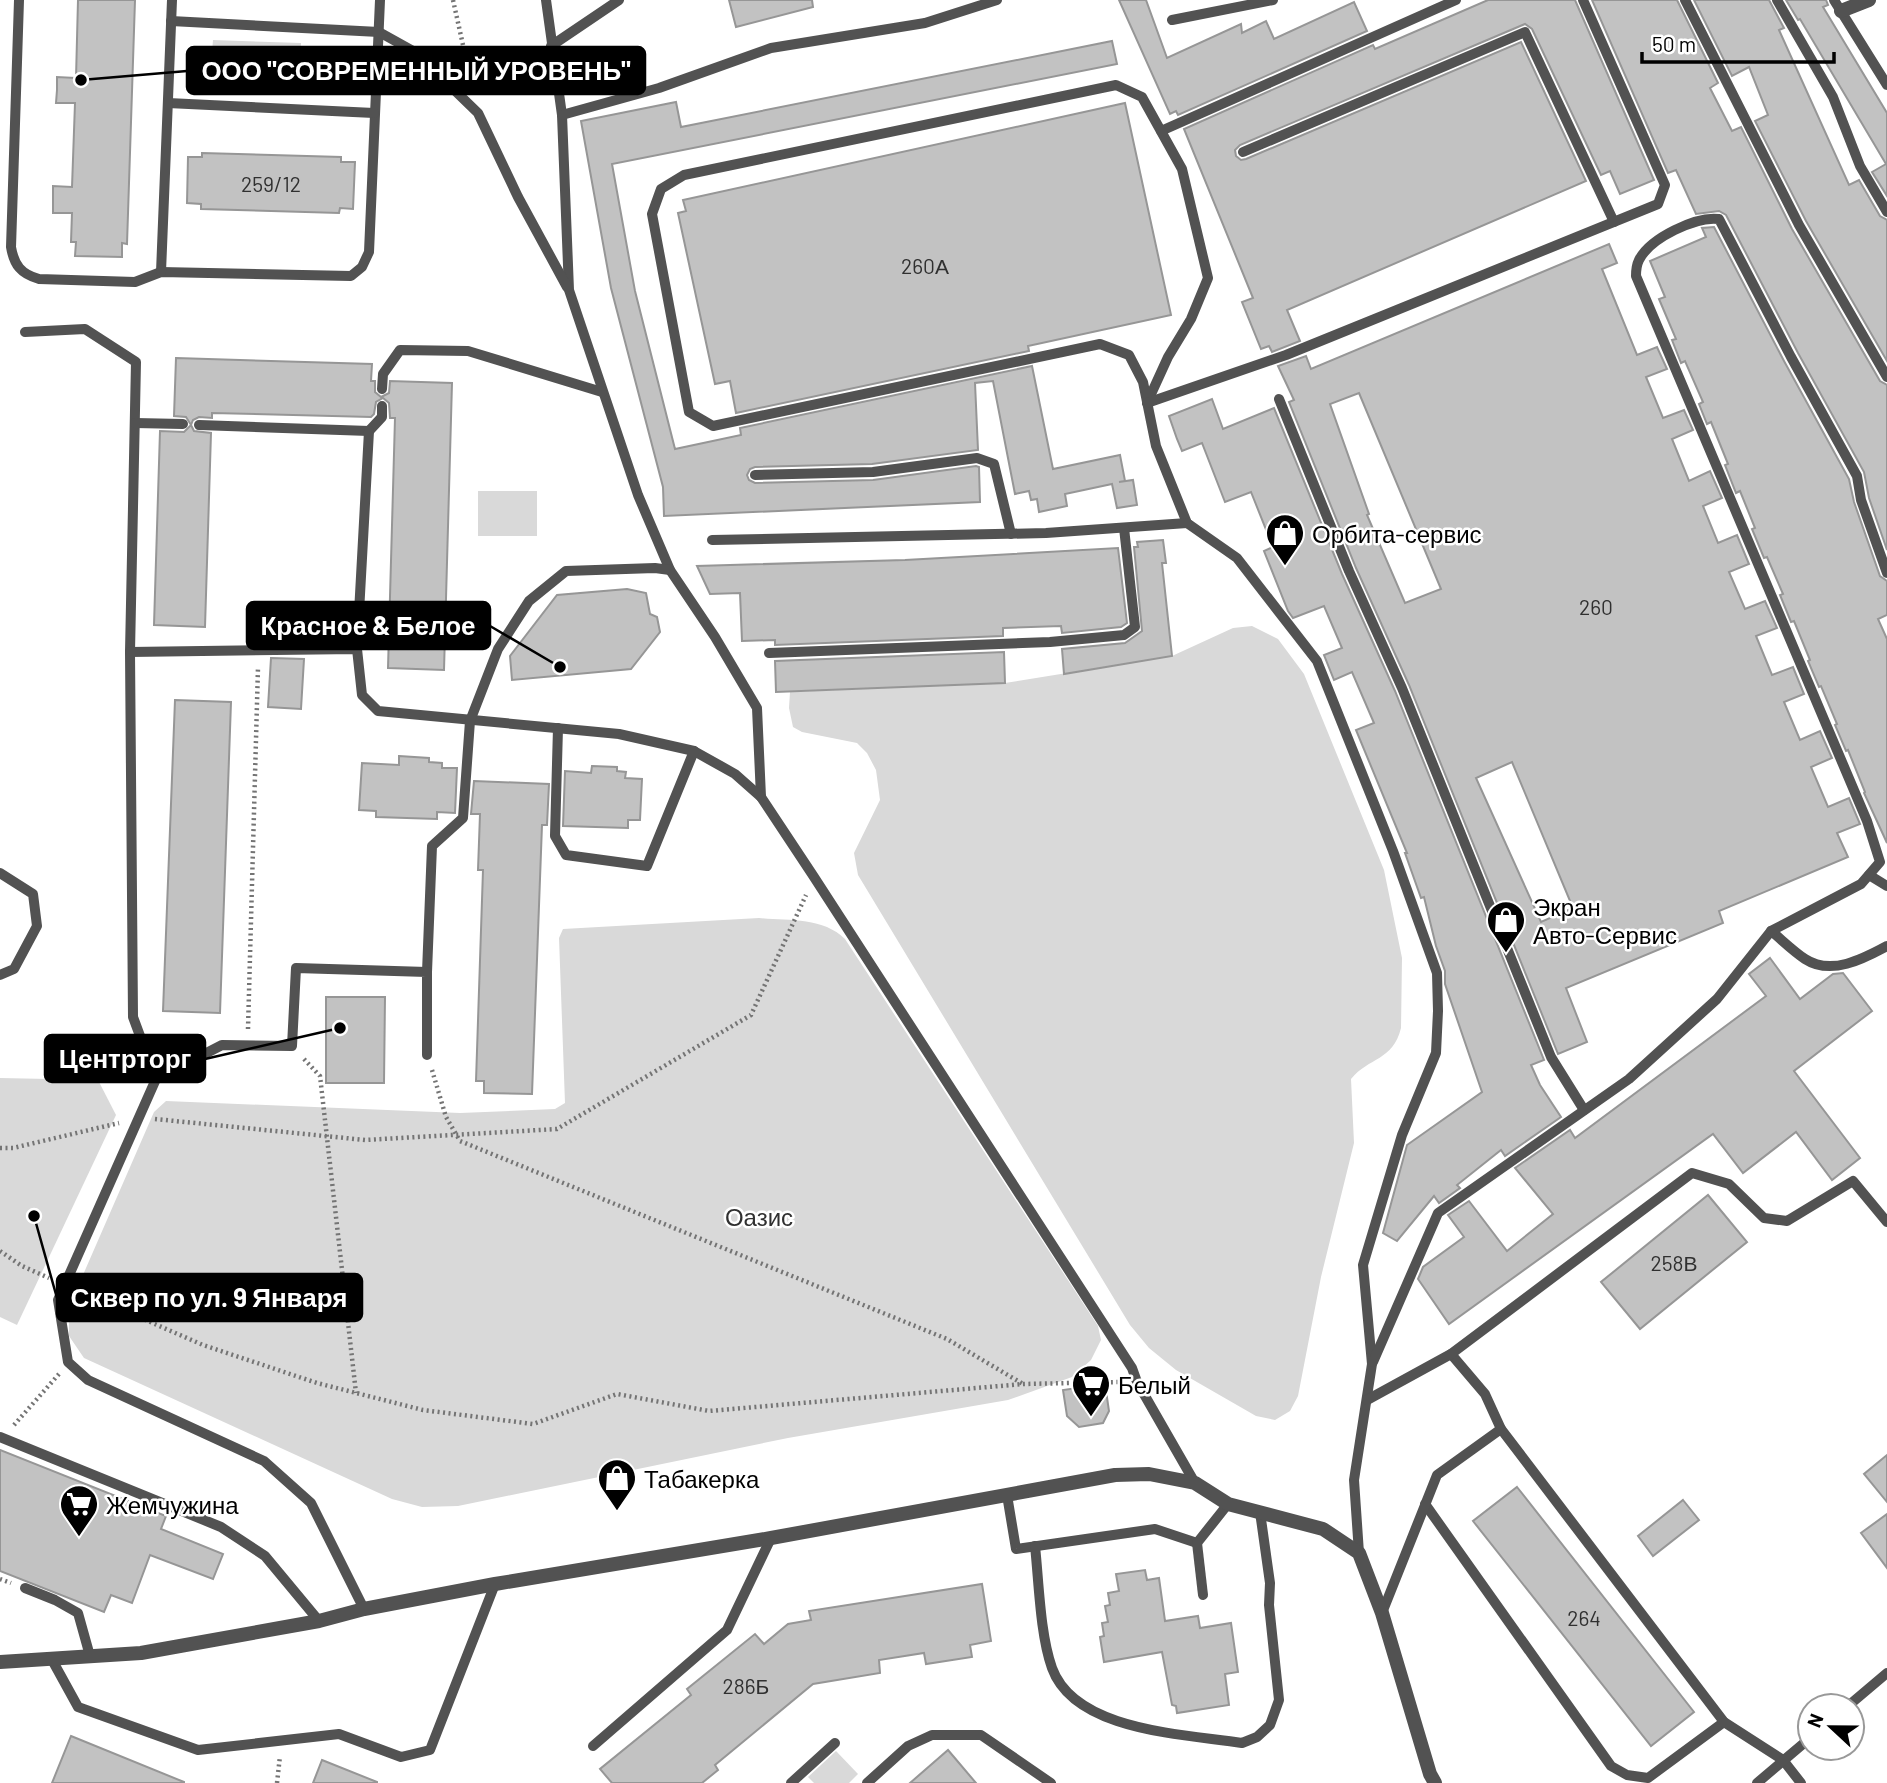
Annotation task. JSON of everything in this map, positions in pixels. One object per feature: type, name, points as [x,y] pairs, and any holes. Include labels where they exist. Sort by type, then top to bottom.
[{"type":"street","points":[[1838,5],[1869,0]]},
{"type":"street","points":[[0,1662],[141,1653],[319,1621],[364,1609],[495,1584],[771,1538],[1115,1475],[1149,1474],[1195,1483],[1228,1504],[1323,1529],[1359,1553],[1382,1613],[1435,1783]]},
{"type":"lane","points":[[19,0],[13,256],[21,271],[38,279],[135,282],[162,272],[352,276],[362,267],[369,253],[380,0]]},
{"type":"lane","points":[[162,272],[172,0]]},
{"type":"lane","points":[[546,0],[562,115],[569,290]]},
{"type":"lane","points":[[551,46],[619,0]]},
{"type":"lane","points":[[562,115],[659,88],[771,48],[925,23],[997,0]]},
{"type":"lane","points":[[1172,20],[1273,0]]},
{"type":"lane","points":[[1161,131],[1455,0]]},
{"type":"lane","points":[[1147,403],[1286,355],[1658,204],[1665,186],[1583,0]]},
{"type":"lane","points":[[1685,0],[1799,225],[1887,377]]},
{"type":"lane","points":[[1777,0],[1833,97],[1860,166],[1887,212]]},
{"type":"lane","points":[[1838,5],[1887,85]]},
{"type":"lane","points":[[171,20],[379,32],[415,52],[478,113],[518,197],[569,290],[638,495],[670,570],[715,637],[757,708],[761,797]]},
{"type":"lane","points":[[1243,152],[1525,32],[1614,222]]},
{"type":"lane","points":[[376,80],[447,84]]},
{"type":"lane","points":[[1147,403],[1168,357],[1191,319],[1208,278],[1182,169],[1142,97],[1116,85],[684,175],[661,189],[652,214],[689,412],[713,426],[1100,344],[1129,355],[1143,382],[1147,403],[1156,446],[1187,523],[1237,558],[1317,661],[1393,851],[1437,973],[1436,1053],[1402,1135],[1363,1265],[1372,1364],[1354,1480],[1359,1553]]},
{"type":"lane","points":[[168,103],[374,113]]},
{"type":"lane","points":[[0,144],[14,144]]},
{"type":"lane","points":[[1372,1364],[1438,1213],[1629,1079],[1717,999],[1771,931],[1861,884],[1880,862],[1867,821],[1636,276],[1638,261],[1656,240],[1707,218],[1719,219],[1857,476],[1861,500],[1887,573]]},
{"type":"lane","points":[[0,256],[13,256]]},
{"type":"lane","points":[[25,332],[85,329],[136,362],[130,652],[133,1017],[156,1079]]},
{"type":"lane","points":[[382,389],[383,374],[400,350],[468,351],[602,392]]},
{"type":"lane","points":[[1279,399],[1349,571],[1407,701],[1551,1057],[1584,1110]]},
{"type":"lane","points":[[382,406],[382,417],[369,431],[358,649],[362,695],[377,711],[619,734],[694,751],[735,774],[761,797],[1132,1368],[1137,1382],[1195,1483]]},
{"type":"lane","points":[[135,423],[183,424]]},
{"type":"lane","points":[[199,425],[369,431]]},
{"type":"lane","points":[[755,475],[873,471],[977,458],[994,464],[1012,534]]},
{"type":"lane","points":[[712,540],[1012,534],[1187,523]]},
{"type":"lane","points":[[769,653],[1050,642],[1124,635],[1135,627],[1124,528]]},
{"type":"lane","points":[[428,1055],[427,972],[432,846],[463,818],[470,721],[498,649],[529,601],[566,571],[655,568],[670,570]]},
{"type":"lane","points":[[130,652],[358,649]]},
{"type":"lane","points":[[558,728],[555,836],[566,855],[647,866],[694,751]]},
{"type":"lane","points":[[0,873],[33,894],[37,926],[14,969],[0,975]]},
{"type":"lane","points":[[1869,874],[1887,886]]},
{"type":"lane","points":[[1771,931],[1807,960],[1826,967],[1859,961],[1887,946]]},
{"type":"lane","points":[[364,1609],[311,1503],[264,1461],[88,1380],[68,1362],[58,1300],[156,1079],[222,1045],[292,1046],[296,968],[427,972]]},
{"type":"lane","points":[[1367,1400],[1451,1354],[1692,1173],[1729,1184],[1764,1218],[1787,1221],[1853,1181],[1887,1222]]},
{"type":"lane","points":[[1451,1354],[1485,1394],[1500,1429],[1724,1722],[1783,1760],[1801,1783]]},
{"type":"lane","points":[[1382,1613],[1437,1475],[1500,1429]]},
{"type":"lane","points":[[2,1438],[221,1527],[265,1556],[319,1621]]},
{"type":"lane","points":[[1007,1495],[1016,1549],[1155,1530],[1198,1543]]},
{"type":"lane","points":[[1203,1595],[1198,1543],[1228,1504]]},
{"type":"lane","points":[[1425,1504],[1611,1766],[1627,1775],[1648,1778],[1724,1722]]},
{"type":"lane","points":[[1035,1546],[1047,1647],[1053,1669],[1062,1686],[1077,1700],[1103,1717],[1136,1726],[1242,1743],[1257,1737],[1270,1725],[1279,1700],[1269,1605],[1270,1583],[1260,1513]]},
{"type":"lane","points":[[593,1746],[727,1630],[771,1538]]},
{"type":"lane","points":[[51,1658],[78,1707],[198,1750],[339,1734],[401,1757],[430,1750],[495,1584]]},
{"type":"lane","points":[[25,1588],[78,1613],[90,1656]]},
{"type":"lane","points":[[1865,1692],[1887,1673]]},
{"type":"lane","points":[[867,1783],[908,1745],[932,1735],[981,1735],[1051,1783]]},
{"type":"lane","points":[[791,1783],[835,1744]]},
{"type":"lane","points":[[1757,1783],[1796,1749]]},
{"type":"path","points":[[453,0],[478,113]]},
{"type":"path","points":[[248,1044],[258,650]]},
{"type":"path","points":[[0,1148],[13,1148],[139,1118],[365,1140],[557,1129],[751,1016],[814,877]]},
{"type":"path","points":[[292,1046],[320,1076],[356,1392]]},
{"type":"path","points":[[428,1055],[446,1118],[460,1141],[947,1339],[1023,1384]]},
{"type":"path","points":[[0,1251],[22,1266],[203,1345],[317,1382],[423,1410],[533,1424],[617,1394],[709,1411],[1023,1384],[1137,1382]]},
{"type":"path","points":[[2,1438],[68,1362]]},
{"type":"path","points":[[277,1783],[283,1740]]},
{"type":"green space","points":[[213,40],[301,43],[299,93],[229,90],[230,65],[211,64]]},
{"type":"green space","points":[[478,491],[537,491],[537,536],[478,536]]},
{"type":"green space","points":[[1252,626],[1278,639],[1304,674],[1384,870],[1402,958],[1401,1028],[1392,1047],[1351,1079],[1354,1143],[1321,1277],[1298,1396],[1290,1411],[1275,1420],[1256,1416],[1176,1370],[1149,1348],[1130,1325],[858,875],[854,853],[880,800],[876,770],[867,753],[857,743],[802,732],[793,727],[789,708],[790,692],[1005,683],[1172,656],[1233,628]]},
{"type":"green space","name":"Оазис","points":[[759,918],[816,923],[845,939],[1098,1326],[1101,1340],[1091,1360],[1072,1377],[1008,1400],[788,1438],[458,1506],[422,1507],[392,1499],[84,1358],[69,1336],[69,1307],[154,1112],[166,1101],[460,1113],[555,1109],[565,1103],[559,938],[563,929]]},
{"type":"green space","points":[[0,1078],[98,1080],[116,1115],[17,1325],[0,1317]]},
{"type":"green space","points":[[836,1751],[858,1774],[849,1783],[814,1783],[808,1777]]},
{"type":"building","points":[[78,0],[135,0],[127,244],[122,243],[122,257],[75,256],[76,242],[71,242],[72,213],[53,213],[53,186],[72,187],[75,103],[56,103],[57,77],[76,78]]},
{"type":"building","points":[[729,0],[812,0],[813,7],[736,27]]},
{"type":"building","points":[[1119,0],[1146,0],[1167,58],[1241,24],[1242,33],[1266,21],[1274,39],[1354,2],[1367,31],[1178,115],[1176,111],[1170,114]]},
{"type":"building","points":[[1488,0],[1575,0],[1654,180],[1620,194],[1610,171],[1601,175],[1532,29],[1525,24],[1240,145],[1235,150],[1236,156],[1241,160],[1246,159],[1521,42],[1586,181],[1287,310],[1300,341],[1272,352],[1269,346],[1261,349],[1242,302],[1253,298],[1184,129],[1373,45],[1375,49]]},
{"type":"building","points":[[1592,0],[1677,0],[1718,83],[1710,88],[1732,131],[1741,127],[1792,229],[1880,381],[1887,385],[1887,550],[1869,498],[1864,472],[1726,215],[1719,211],[1696,214],[1676,170],[1668,173]]},
{"type":"building","points":[[1694,0],[1769,0],[1784,28],[1779,30],[1849,185],[1859,180],[1880,216],[1887,220],[1887,361],[1806,221],[1755,121],[1768,115],[1749,67],[1732,76]]},
{"type":"building","points":[[1786,0],[1826,0],[1828,5],[1823,7],[1887,113],[1887,196],[1872,172],[1886,164]]},
{"type":"building","points":[[1112,41],[1117,64],[612,164],[635,291],[675,449],[741,435],[740,428],[1032,366],[1053,469],[1120,455],[1125,481],[1119,482],[1133,480],[1137,505],[1117,508],[1112,484],[1065,494],[1067,506],[1039,512],[1037,499],[1031,500],[1029,491],[1015,494],[993,381],[975,383],[978,450],[872,464],[755,467],[750,469],[747,475],[749,480],[755,483],[873,480],[976,466],[979,467],[980,502],[664,516],[663,487],[611,288],[581,121],[676,102],[681,127]]},
{"type":"building","points":[[1125,103],[1171,315],[1028,346],[1029,351],[736,413],[730,381],[715,384],[678,213],[686,211],[683,200]]},
{"type":"building","points":[[202,153],[341,157],[341,162],[355,162],[353,209],[340,208],[339,213],[201,209],[201,204],[187,203],[188,157],[202,157]]},
{"type":"building","points":[[1714,227],[1849,479],[1854,502],[1880,576],[1887,581],[1887,615],[1878,619],[1887,639],[1887,843],[1808,661],[1810,660],[1794,621],[1791,622],[1780,595],[1783,594],[1767,557],[1764,558],[1740,491],[1736,493],[1711,422],[1707,424],[1699,404],[1703,402],[1685,361],[1681,363],[1672,340],[1676,339],[1659,299],[1665,297],[1650,261],[1706,237],[1702,228]]},
{"type":"building","points":[[1609,244],[1617,263],[1602,269],[1637,355],[1657,347],[1667,369],[1646,377],[1663,418],[1684,410],[1693,430],[1672,439],[1689,481],[1710,471],[1722,498],[1703,506],[1718,543],[1737,535],[1749,564],[1729,572],[1745,609],[1765,601],[1777,628],[1756,636],[1772,675],[1793,667],[1804,694],[1784,702],[1800,740],[1820,731],[1832,758],[1811,767],[1828,807],[1849,798],[1860,824],[1837,833],[1848,857],[1719,911],[1723,923],[1566,988],[1587,1042],[1558,1054],[1409,685],[1356,568],[1289,402],[1294,400],[1278,366],[1306,356],[1311,369]],"holes":[[[1359,393],[1441,589],[1405,603],[1367,515],[1369,514],[1330,404]],[[1512,762],[1573,908],[1541,922],[1476,778]]]},
{"type":"building","points":[[176,358],[372,364],[371,381],[375,381],[375,392],[381,397],[389,393],[390,381],[452,383],[444,670],[388,668],[395,418],[390,418],[389,403],[383,398],[376,402],[371,417],[212,413],[212,418],[199,417],[193,420],[191,425],[186,417],[174,416]]},
{"type":"building","points":[[1212,399],[1223,429],[1274,408],[1342,574],[1395,691],[1544,1060],[1531,1065],[1540,1085],[1561,1117],[1505,1156],[1501,1150],[1457,1185],[1460,1188],[1439,1203],[1434,1196],[1397,1241],[1383,1233],[1407,1145],[1482,1092],[1445,984],[1445,971],[1424,897],[1421,898],[1407,853],[1356,730],[1374,723],[1352,672],[1334,680],[1324,655],[1342,648],[1324,606],[1293,618],[1264,551],[1273,547],[1251,492],[1225,502],[1202,443],[1182,451],[1177,439],[1169,416]]},
{"type":"building","points":[[191,425],[194,431],[211,433],[205,627],[154,625],[160,431],[184,432]]},
{"type":"building","points":[[1163,540],[1166,563],[1162,563],[1172,656],[1064,674],[1062,649],[1125,643],[1142,631],[1134,547],[1138,547],[1137,542]]},
{"type":"building","points":[[1118,548],[1127,623],[1121,627],[1062,633],[1061,626],[1003,628],[1003,636],[775,645],[775,640],[742,641],[740,593],[710,594],[697,566],[905,560]]},
{"type":"building","points":[[627,589],[646,593],[650,614],[657,617],[660,632],[631,669],[512,680],[510,656],[557,595]]},
{"type":"building","points":[[1004,652],[1005,683],[776,692],[775,661]]},
{"type":"building","points":[[271,658],[304,659],[301,709],[268,707]]},
{"type":"building","points":[[175,700],[231,702],[220,1013],[163,1011]]},
{"type":"building","points":[[399,756],[429,758],[429,762],[442,763],[442,768],[457,768],[455,813],[437,812],[437,819],[376,817],[376,811],[359,810],[362,763],[399,765]]},
{"type":"building","points":[[592,766],[617,767],[617,771],[626,772],[625,778],[642,779],[640,820],[628,820],[628,828],[563,826],[565,771],[591,773]]},
{"type":"building","points":[[474,781],[549,784],[547,825],[542,825],[532,1094],[484,1093],[484,1081],[476,1081],[483,870],[478,870],[480,814],[471,814]]},
{"type":"building","points":[[1770,958],[1800,999],[1833,974],[1843,973],[1872,1011],[1794,1071],[1860,1158],[1832,1180],[1796,1132],[1743,1173],[1713,1134],[1449,1324],[1418,1279],[1423,1267],[1464,1237],[1448,1215],[1469,1201],[1507,1251],[1553,1214],[1515,1168],[1570,1130],[1575,1138],[1766,996],[1749,974]]},
{"type":"building","points":[[326,997],[385,997],[384,1083],[326,1083]]},
{"type":"building","points":[[1708,1195],[1747,1242],[1640,1329],[1601,1282]]},
{"type":"building","points":[[1105,1384],[1109,1411],[1103,1423],[1079,1427],[1067,1416],[1063,1390]]},
{"type":"building","name":"Жемчужина","points":[[0,1450],[166,1516],[161,1529],[223,1554],[213,1579],[150,1555],[132,1603],[111,1595],[104,1612],[0,1571]]},
{"type":"building","points":[[1887,1455],[1887,1502],[1864,1474]]},
{"type":"building","points":[[1517,1487],[1694,1712],[1651,1746],[1473,1521]]},
{"type":"building","points":[[1683,1500],[1699,1520],[1653,1556],[1638,1536]]},
{"type":"building","points":[[1887,1514],[1887,1568],[1861,1533]]},
{"type":"building","points":[[1145,1570],[1147,1580],[1159,1578],[1165,1621],[1198,1616],[1200,1628],[1231,1623],[1238,1672],[1225,1674],[1229,1705],[1177,1713],[1176,1706],[1172,1705],[1162,1652],[1104,1662],[1100,1637],[1104,1636],[1102,1623],[1108,1622],[1105,1606],[1110,1605],[1108,1593],[1119,1591],[1116,1574]]},
{"type":"building","points":[[982,1584],[991,1641],[970,1645],[972,1657],[926,1664],[924,1653],[879,1660],[880,1673],[813,1684],[715,1765],[718,1770],[702,1783],[612,1783],[600,1769],[691,1695],[687,1689],[755,1634],[764,1644],[788,1624],[811,1620],[809,1611]]},
{"type":"building","points":[[71,1736],[184,1782],[184,1783],[52,1783]]},
{"type":"building","points":[[948,1750],[976,1783],[910,1783]]},
{"type":"building","points":[[322,1760],[377,1782],[377,1783],[313,1783]]},
{"type":"place","name":"ООО \"СОВРЕМЕННЫЙ УРОВЕНЬ\"","points":[[81,80]]},
{"type":"place","name":"Орбита-сервис","points":[[1285,567]]},
{"type":"place","name":"Красное & Белое","points":[[560,667]]},
{"type":"place","name":"Экран Авто-Сервис","points":[[1506,954]]},
{"type":"place","name":"Центрторг","points":[[340,1028]]},
{"type":"place","name":"Сквер по ул. 9 Января","points":[[34,1216]]},
{"type":"place","name":"Белый","points":[[1091,1418]]},
{"type":"place","name":"Табакерка","points":[[617,1512]]},
{"type":"place","name":"Жемчужина","points":[[79,1538]]}]
